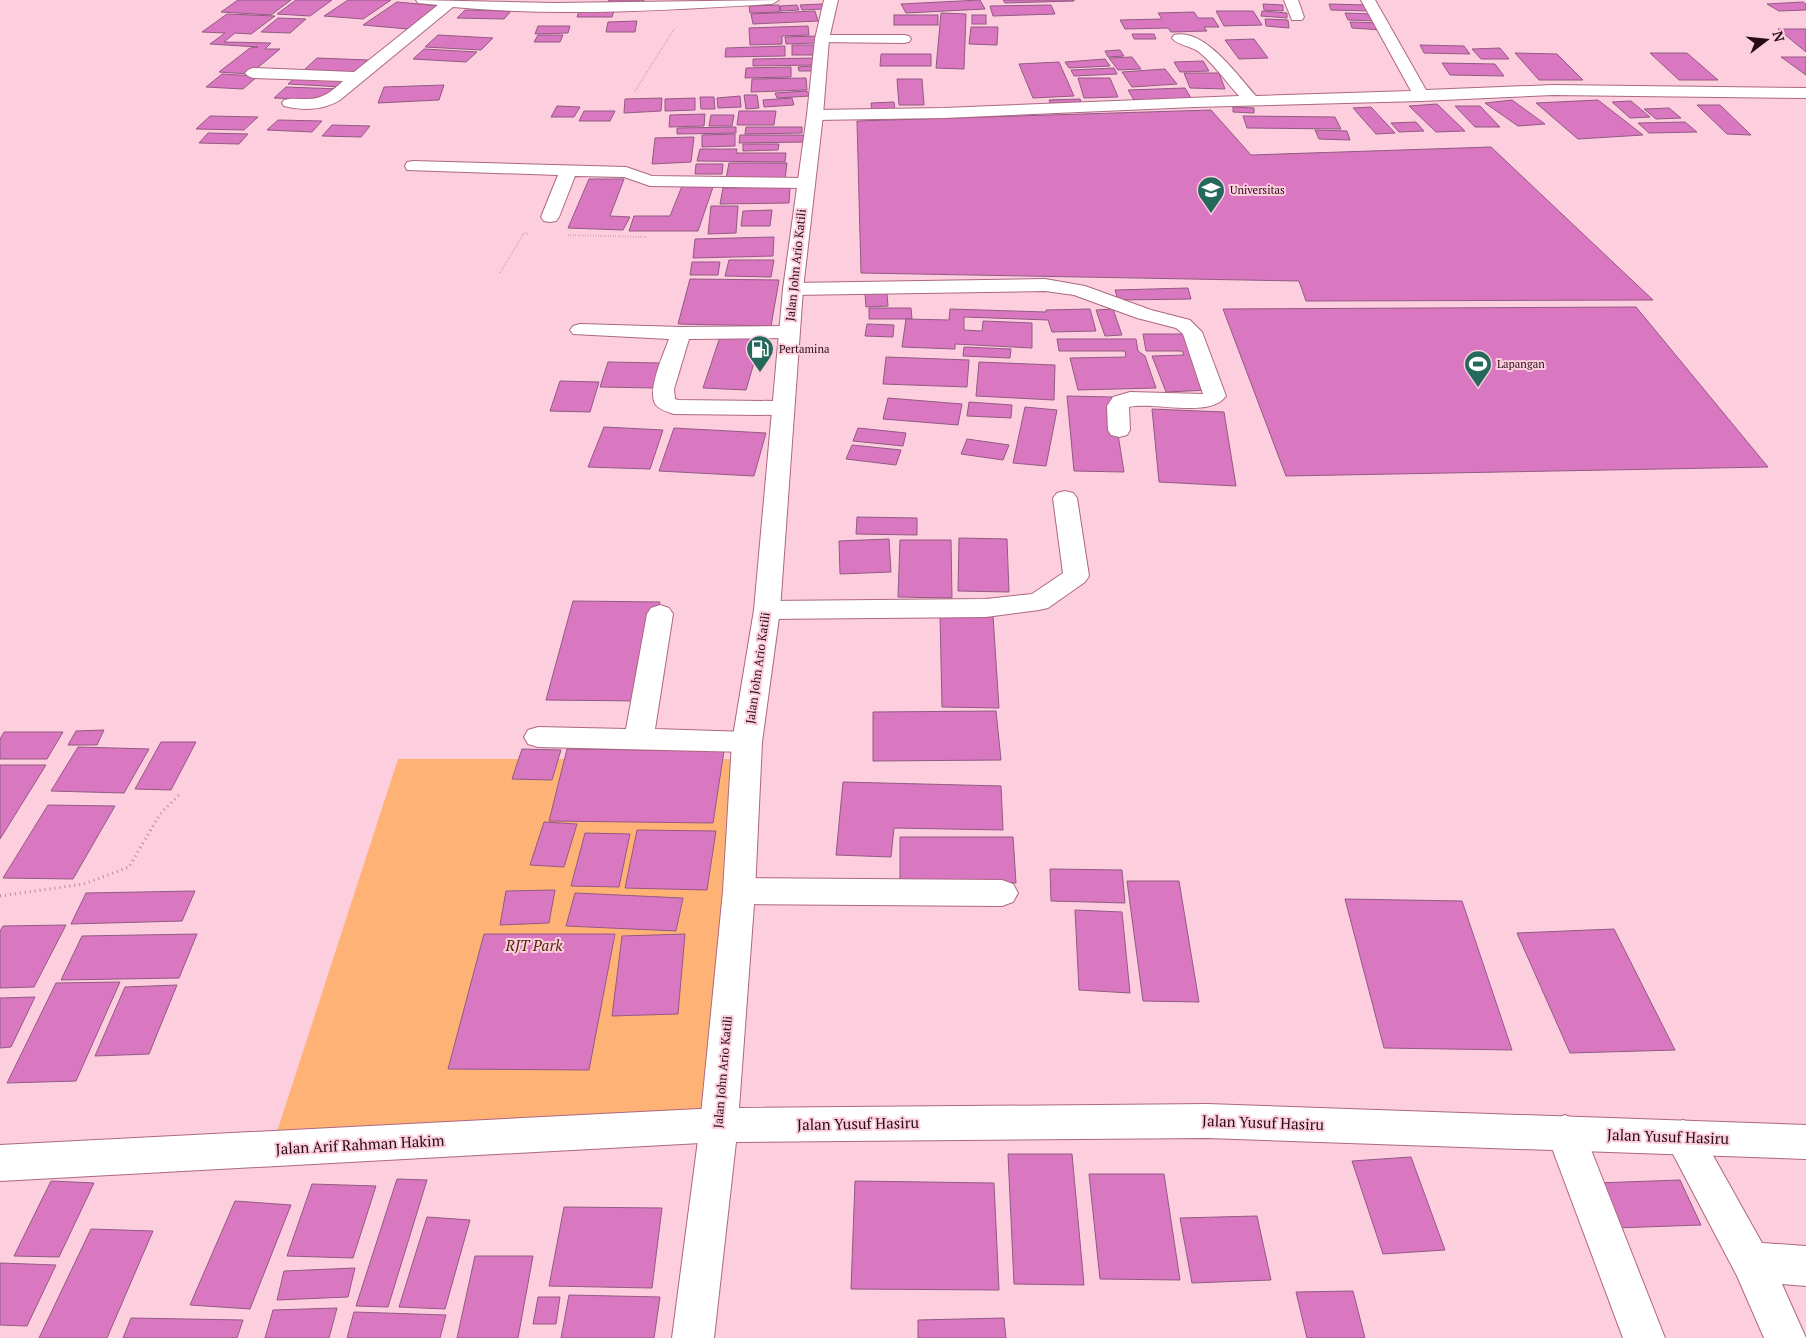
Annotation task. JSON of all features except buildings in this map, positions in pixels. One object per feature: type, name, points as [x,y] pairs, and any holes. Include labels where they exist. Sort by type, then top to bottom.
[{"type":"street","points":[[423,0],[449,3],[666,3],[689,5],[772,0]]},
{"type":"street","name":"Jalan John Ario Katili","points":[[693,1338],[719,1126],[748,742],[767,610],[793,289],[815,115],[822,39],[831,0]]},
{"type":"street","points":[[1291,0],[1296,17]]},
{"type":"street","points":[[1368,0],[1421,96]]},
{"type":"street","points":[[290,103],[325,103],[335,98],[449,3]]},
{"type":"street","points":[[1179,38],[1198,44],[1207,51],[1251,100]]},
{"type":"street","points":[[822,39],[904,39]]},
{"type":"street","points":[[253,73],[358,77]]},
{"type":"street","points":[[815,115],[944,113],[1553,90],[1806,94]]},
{"type":"street","points":[[413,166],[626,172],[650,181],[806,183]]},
{"type":"street","points":[[550,217],[569,170]]},
{"type":"street","points":[[793,289],[1045,285],[1078,290],[1144,314],[1183,324],[1192,332],[1215,396],[1204,401],[1130,399],[1121,402],[1118,406],[1119,430]]},
{"type":"street","points":[[580,330],[682,333],[789,332]]},
{"type":"street","points":[[682,333],[663,389],[665,402],[674,407],[776,408],[783,406]]},
{"type":"street","points":[[767,610],[986,608],[1039,602],[1076,576],[1065,498]]},
{"type":"street","points":[[639,739],[660,614]]},
{"type":"street","points":[[538,737],[748,742]]},
{"type":"street","points":[[738,891],[1002,893]]},
{"type":"street","name":"Jalan Yusuf Hasiru","points":[[719,1126],[1207,1121],[1564,1132],[1806,1142]]},
{"type":"street","name":"Jalan Arif Rahman Hakim","points":[[0,1163],[719,1126]]},
{"type":"street","points":[[1564,1132],[1644,1338]]},
{"type":"street","points":[[1683,1137],[1751,1262],[1785,1338]]},
{"type":"street","points":[[1751,1262],[1806,1266]]},
{"type":"path","points":[[635,92],[689,5]]},
{"type":"path","points":[[500,273],[524,234],[534,234]]},
{"type":"path","points":[[562,235],[647,237]]},
{"type":"path","points":[[0,896],[84,884],[129,867],[160,814],[180,793]]},
{"type":"green space","name":"RJT Park","points":[[398,759],[746,759],[704,1126],[273,1144]]},
{"type":"place","name":"Universitas","points":[[1211,214]]},
{"type":"place","name":"Pertamina","points":[[760,373]]},
{"type":"place","name":"Lapangan","points":[[1478,388]]}]
